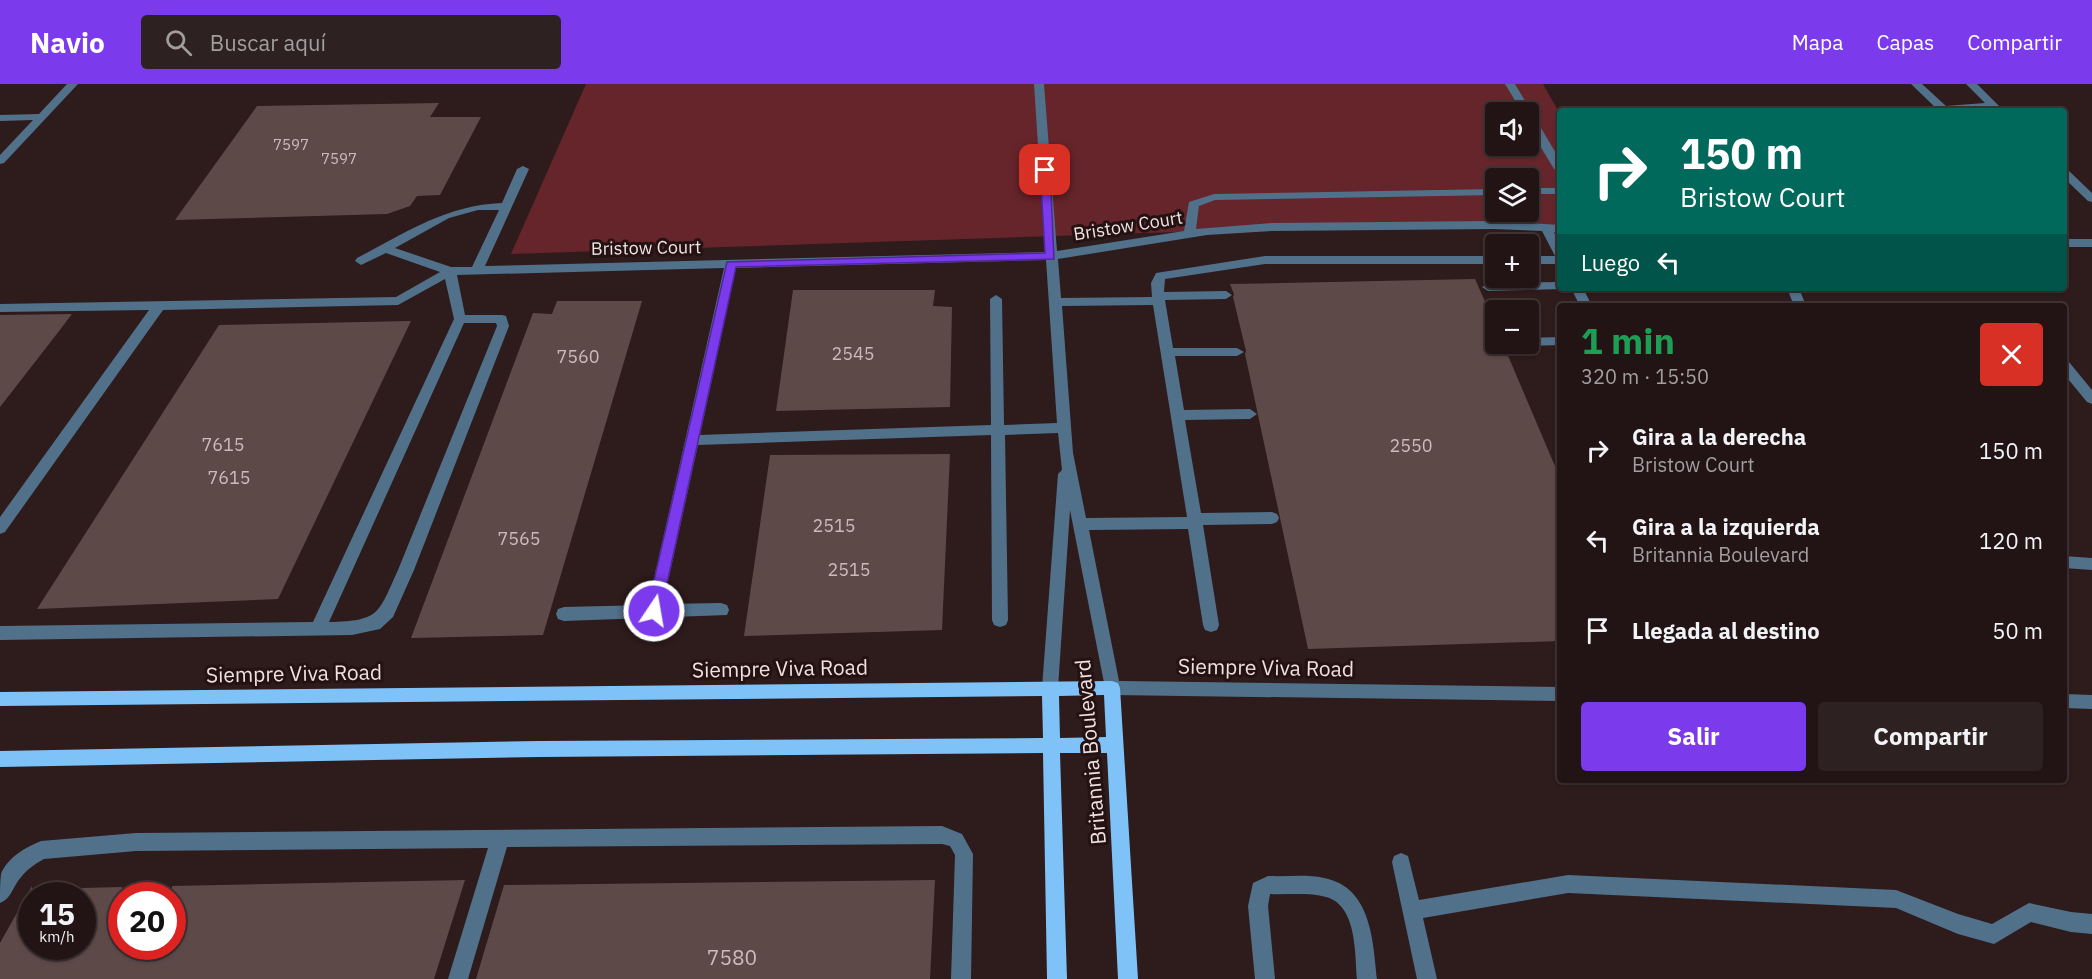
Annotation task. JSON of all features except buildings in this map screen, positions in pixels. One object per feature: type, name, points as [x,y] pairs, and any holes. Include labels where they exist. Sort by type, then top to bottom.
[{"type":"main road","name":"Britannia Boulevard","points":[[1050,688],[1057,979]]},
{"type":"main road","name":"Siempre Viva Road","points":[[0,699],[1112,688]]},
{"type":"main road","name":"Britannia Boulevard","points":[[1112,688],[1128,979]]},
{"type":"main road","points":[[0,759],[539,749],[1116,745]]},
{"type":"street","points":[[0,161],[74,84]]},
{"type":"street","name":"Britannia Boulevard","points":[[1040,84],[1050,256],[1066,453],[1112,688]]},
{"type":"street","points":[[1510,84],[1521,102]]},
{"type":"street","points":[[1916,84],[1942,108]]},
{"type":"street","points":[[1971,84],[1996,108]]},
{"type":"street","points":[[0,118],[42,117]]},
{"type":"street","points":[[1539,133],[1557,164]]},
{"type":"street","points":[[477,270],[523,169]]},
{"type":"street","points":[[2067,175],[2092,199]]},
{"type":"street","points":[[1539,191],[1557,191]]},
{"type":"street","points":[[1190,234],[1193,204],[1214,197],[1485,192]]},
{"type":"street","points":[[361,261],[445,216],[477,207],[506,206]]},
{"type":"street","name":"Bristow Court","points":[[450,270],[1050,256],[1190,234],[1272,227],[1494,225],[1557,229]]},
{"type":"street","points":[[1546,228],[1557,249]]},
{"type":"street","points":[[2067,243],[2092,243]]},
{"type":"street","points":[[384,248],[450,270]]},
{"type":"street","points":[[1211,625],[1159,298],[1157,283],[1160,276],[1265,260],[1485,260]]},
{"type":"street","points":[[1539,260],[1557,260]]},
{"type":"street","points":[[654,611],[731,264]]},
{"type":"street","points":[[0,308],[398,301],[450,270]]},
{"type":"street","points":[[318,628],[460,318],[450,270]]},
{"type":"street","points":[[1539,286],[1557,286]]},
{"type":"street","points":[[1054,302],[1226,295]]},
{"type":"street","points":[[996,299],[1000,620]]},
{"type":"street","points":[[0,528],[159,306]]},
{"type":"street","points":[[0,633],[352,628],[374,624],[387,612],[406,570],[503,326],[502,319],[460,318]]},
{"type":"street","points":[[1539,342],[1557,341]]},
{"type":"street","points":[[1168,352],[1238,352]]},
{"type":"street","points":[[2067,370],[2092,399]]},
{"type":"street","points":[[1178,415],[1250,414]]},
{"type":"street","points":[[692,440],[1064,428]]},
{"type":"street","name":"Britannia Boulevard","points":[[1050,688],[1066,453]]},
{"type":"street","points":[[1080,524],[1272,518]]},
{"type":"street","points":[[2067,562],[2092,564]]},
{"type":"street","points":[[564,614],[721,609]]},
{"type":"street","name":"Siempre Viva Road","points":[[1112,688],[1557,694]]},
{"type":"street","points":[[2067,701],[2092,702]]},
{"type":"street","points":[[0,894],[24,860],[41,850],[136,842],[942,835],[956,840],[964,854],[961,979]]},
{"type":"street","points":[[458,979],[500,839]]},
{"type":"street","points":[[1401,862],[1427,979]]},
{"type":"street","points":[[1412,911],[1568,884],[1896,899],[1958,924],[1994,934],[2030,912],[2071,922],[2092,924]]},
{"type":"street","points":[[1265,979],[1258,906],[1260,890],[1268,885],[1325,887],[1340,892],[1352,902],[1359,924],[1367,979]]},
{"type":"shaded area","points":[[586,84],[1543,84],[1557,109],[1557,229],[1494,225],[1207,231],[511,254]]},
{"type":"route","points":[[654,611],[731,264],[1050,256],[1045,170]]}]
